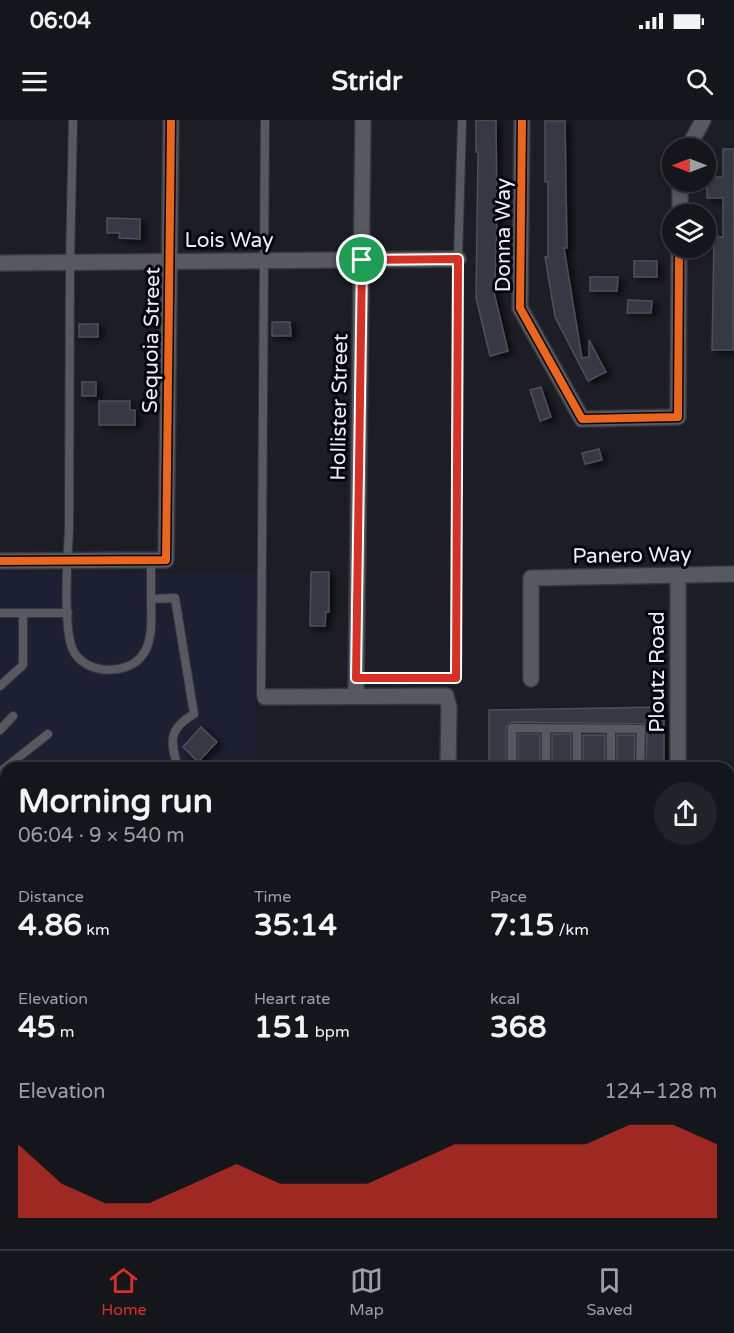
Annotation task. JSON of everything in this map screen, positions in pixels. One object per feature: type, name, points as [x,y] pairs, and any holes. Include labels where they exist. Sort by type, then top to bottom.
[{"type":"street","name":"Sequoia Street","points":[[151,560],[166,560],[171,120]]},
{"type":"street","name":"Hollister Street","points":[[356,696],[363,120]]},
{"type":"street","name":"Donna Way","points":[[522,120],[520,308],[582,419],[678,417],[679,258]]},
{"type":"street","points":[[693,138],[703,120]]},
{"type":"street","name":"Lois Way","points":[[0,263],[458,259]]},
{"type":"street","points":[[0,561],[151,560]]},
{"type":"street","name":"Panero Way","points":[[531,680],[531,578],[734,574]]},
{"type":"street","name":"Ploutz Road","points":[[678,575],[678,762]]},
{"type":"street","points":[[265,697],[446,696],[449,707],[448,762]]},
{"type":"lane","points":[[74,120],[70,262],[69,531],[66,560],[69,639],[73,652],[89,666],[113,670],[128,666],[141,657],[149,642],[151,560]]},
{"type":"lane","points":[[265,120],[261,688],[261,694],[265,697]]},
{"type":"lane","points":[[356,678],[456,678],[458,259],[462,120]]},
{"type":"lane","points":[[151,599],[175,598],[188,675],[194,714],[179,722],[172,741],[177,762]]},
{"type":"lane","points":[[0,613],[68,613]]},
{"type":"lane","points":[[0,686],[24,665],[23,613]]},
{"type":"lane","points":[[0,730],[13,716]]},
{"type":"lane","points":[[512,762],[512,728],[640,729],[640,762]]},
{"type":"lane","points":[[546,729],[546,762]]},
{"type":"lane","points":[[577,729],[577,762]]},
{"type":"lane","points":[[611,729],[611,762]]},
{"type":"lane","points":[[13,762],[48,734]]},
{"type":"shaded area","points":[[0,572],[257,574],[256,762],[0,762]]},
{"type":"building","points":[[476,120],[496,120],[497,219],[495,284],[492,284],[508,351],[490,356],[476,298],[478,152],[476,152]]},
{"type":"building","points":[[545,121],[565,121],[567,248],[564,248],[582,358],[589,357],[589,340],[606,372],[588,381],[555,317],[545,257],[548,257],[548,182],[545,182]]},
{"type":"building","points":[[723,149],[734,149],[733,350],[712,350],[714,258],[716,258],[716,236],[723,237],[723,198],[707,198],[707,192],[716,192],[716,177],[723,177]]},
{"type":"building","points":[[107,218],[140,219],[140,239],[119,238],[120,233],[107,233]]},
{"type":"building","points":[[634,261],[657,261],[657,277],[634,277]]},
{"type":"building","points":[[590,277],[618,277],[617,291],[590,291]]},
{"type":"building","points":[[628,300],[652,301],[651,313],[627,313]]},
{"type":"building","points":[[272,322],[290,322],[291,336],[272,336]]},
{"type":"building","points":[[79,324],[98,324],[98,337],[79,337]]},
{"type":"building","points":[[82,382],[96,382],[96,396],[82,396]]},
{"type":"building","points":[[541,387],[551,417],[540,421],[530,390]]},
{"type":"building","points":[[99,401],[130,401],[130,410],[135,410],[135,425],[99,425]]},
{"type":"building","points":[[599,449],[602,460],[585,464],[582,453]]},
{"type":"building","points":[[311,572],[329,572],[329,612],[326,612],[325,626],[310,626]]},
{"type":"building","points":[[664,707],[664,762],[646,762],[647,729],[644,724],[512,722],[506,727],[506,762],[489,762],[489,710]]},
{"type":"building","points":[[201,727],[217,742],[198,762],[183,747]]},
{"type":"building","points":[[518,734],[540,734],[540,762],[518,762]]},
{"type":"building","points":[[552,734],[571,734],[571,762],[552,762]]},
{"type":"building","points":[[583,735],[605,735],[605,762],[583,762]]},
{"type":"building","points":[[617,735],[635,735],[634,762],[617,762]]},
{"type":"cycle path","points":[[0,561],[166,560],[171,120]]},
{"type":"cycle path","points":[[522,120],[520,308],[582,419],[678,417],[679,258]]},
{"type":"route","points":[[458,259],[456,678],[356,678],[362,260],[458,259]]}]
